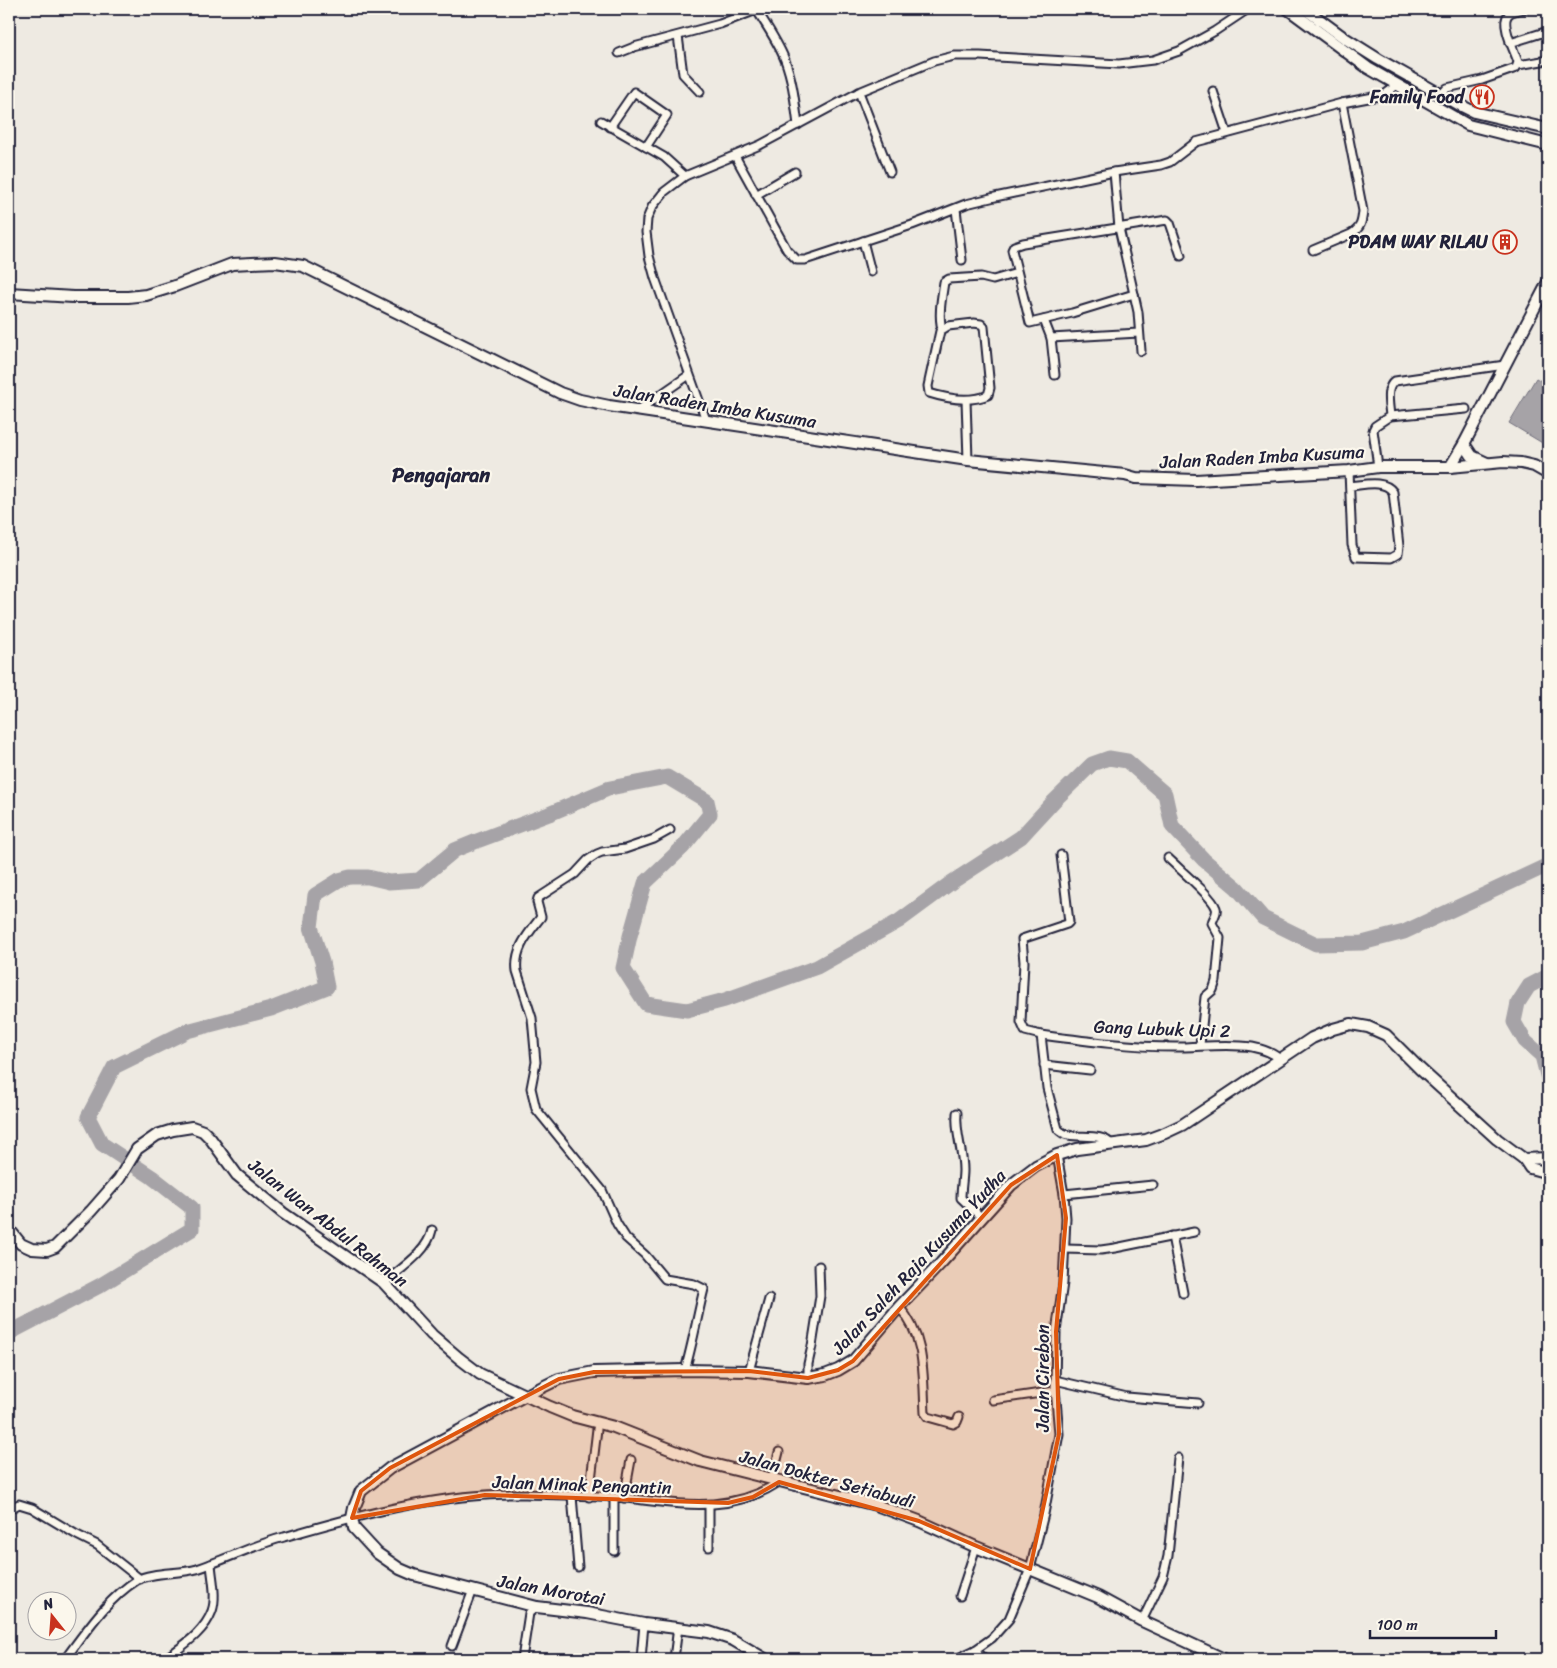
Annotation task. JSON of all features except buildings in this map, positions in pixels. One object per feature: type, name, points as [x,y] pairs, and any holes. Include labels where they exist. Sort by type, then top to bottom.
[{"type":"street","points":[[619,54],[634,47],[720,24],[757,9],[785,60],[793,88],[798,125]]},
{"type":"street","points":[[706,420],[655,278],[649,256],[646,232],[647,219],[652,207],[664,192],[684,176],[735,156],[859,92],[934,61],[954,56],[1119,64],[1153,60],[1179,51],[1215,31],[1248,9]]},
{"type":"street","points":[[1307,9],[1343,36],[1384,62],[1474,112],[1548,129]]},
{"type":"street","points":[[1518,66],[1517,58],[1510,43],[1506,20],[1507,12],[1524,9]]},
{"type":"street","points":[[1292,10],[1345,52],[1377,73],[1468,125],[1548,145]]},
{"type":"street","points":[[1510,43],[1548,31]]},
{"type":"street","points":[[678,36],[683,74],[700,92]]},
{"type":"street","points":[[1441,95],[1447,88],[1504,73],[1518,66],[1548,60]]},
{"type":"street","points":[[1377,73],[1384,62]]},
{"type":"street","points":[[735,156],[787,250],[797,260],[805,260],[995,197],[1170,162],[1196,142],[1342,103],[1384,95],[1397,85]]},
{"type":"street","points":[[1214,91],[1228,133]]},
{"type":"street","points":[[610,126],[634,92],[667,114],[646,147]]},
{"type":"street","points":[[859,92],[890,172]]},
{"type":"street","points":[[1313,250],[1351,234],[1356,231],[1362,222],[1363,212],[1342,103]]},
{"type":"street","points":[[601,121],[664,157],[684,176]]},
{"type":"street","points":[[756,195],[795,172]]},
{"type":"street","points":[[1114,172],[1119,228],[1134,294],[1141,351]]},
{"type":"street","points":[[956,209],[962,260]]},
{"type":"street","points":[[1134,294],[1032,324],[1028,321],[1012,250],[1014,246],[1167,220],[1181,256]]},
{"type":"street","points":[[863,241],[871,272]]},
{"type":"street","name":"Jalan Raden Imba Kusuma","points":[[9,293],[73,297],[128,297],[146,295],[232,264],[275,262],[303,266],[560,393],[580,400],[637,411],[968,460],[1136,478],[1196,480],[1349,471],[1378,467],[1450,467]]},
{"type":"street","points":[[942,329],[940,320],[944,282],[949,279],[981,277],[993,280],[1018,273]]},
{"type":"street","points":[[1450,467],[1464,444],[1548,282]]},
{"type":"street","points":[[1044,320],[1051,338],[1055,375]]},
{"type":"street","points":[[974,324],[981,324],[984,327],[990,388],[988,395],[966,400],[929,393],[939,334],[942,329],[948,326],[974,324]]},
{"type":"street","points":[[1051,338],[1140,333]]},
{"type":"street","points":[[1390,416],[1389,389],[1391,384],[1396,381],[1505,364]]},
{"type":"street","points":[[637,411],[689,375]]},
{"type":"street","points":[[966,400],[968,460]]},
{"type":"street","points":[[1378,467],[1373,430],[1375,426],[1390,416],[1466,409]]},
{"type":"street","points":[[1464,444],[1472,456],[1489,463]]},
{"type":"street","points":[[1450,467],[1489,463],[1521,463],[1534,466],[1548,474]]},
{"type":"street","points":[[1349,471],[1352,545],[1356,557],[1392,558],[1398,554],[1399,546],[1395,497],[1390,486],[1383,484],[1350,486]]},
{"type":"street","points":[[670,830],[654,839],[625,849],[598,854],[588,860],[576,874],[538,898],[537,902],[541,917],[525,938],[517,955],[516,963],[532,1018],[536,1062],[532,1088],[536,1109],[602,1190],[617,1224],[626,1238],[645,1255],[665,1279],[694,1284],[704,1289],[694,1330],[694,1340],[685,1370]]},
{"type":"street","points":[[1061,855],[1069,922],[1024,938],[1022,942],[1024,962],[1021,1022],[1025,1031],[1041,1035],[1047,1088],[1058,1129],[1061,1133],[1096,1137],[1109,1141],[1112,1145]]},
{"type":"street","points":[[1168,858],[1216,906],[1212,923],[1220,938],[1216,981],[1213,990],[1204,997],[1200,1045]]},
{"type":"street","name":"Jalan Saleh Raja Kusuma Yudha","points":[[352,1518],[361,1491],[390,1468],[559,1379],[594,1372],[685,1370],[749,1371],[808,1378],[825,1375],[853,1361],[899,1307],[1011,1185],[1036,1166],[1057,1155],[1077,1149],[1146,1140],[1165,1133],[1182,1125],[1312,1038],[1333,1029],[1351,1024],[1368,1027],[1386,1036],[1491,1134],[1524,1159],[1530,1168],[1548,1171]]},
{"type":"street","name":"Gang Lubuk Upi 2","points":[[1041,1035],[1110,1044],[1176,1047],[1200,1045],[1251,1047],[1274,1053],[1280,1059]]},
{"type":"street","points":[[1044,1064],[1090,1070]]},
{"type":"street","points":[[957,1113],[956,1126],[964,1170],[961,1198],[982,1218]]},
{"type":"street","name":"Jalan Wan Abdul Rahman","points":[[9,1230],[21,1244],[32,1249],[47,1250],[55,1247],[91,1211],[119,1179],[138,1149],[157,1135],[192,1127],[203,1131],[237,1175],[284,1212],[384,1283],[432,1334],[459,1358],[480,1374],[524,1396]]},
{"type":"street","name":"Jalan Cirebon","points":[[956,1659],[975,1650],[992,1638],[1008,1619],[1030,1570],[1044,1514],[1059,1434],[1055,1391],[1056,1332],[1063,1283],[1066,1218],[1057,1155]]},
{"type":"street","points":[[1524,1159],[1548,1158]]},
{"type":"street","points":[[1064,1194],[1153,1186]]},
{"type":"street","points":[[384,1283],[422,1250],[430,1239],[432,1230]]},
{"type":"street","points":[[1065,1249],[1101,1250],[1194,1232]]},
{"type":"street","points":[[1172,1236],[1183,1294]]},
{"type":"street","points":[[808,1378],[808,1364],[820,1296],[819,1266]]},
{"type":"street","points":[[749,1371],[769,1299]]},
{"type":"street","points":[[899,1307],[905,1314],[922,1355],[926,1415],[953,1424],[957,1422],[959,1417]]},
{"type":"street","points":[[1055,1380],[1127,1397],[1198,1403]]},
{"type":"street","points":[[993,1400],[1055,1391]]},
{"type":"street","name":"Jalan Dokter Setiabudi","points":[[524,1396],[572,1416],[614,1427],[700,1461],[876,1506],[919,1520],[976,1547],[1098,1597],[1224,1659]]},
{"type":"street","points":[[589,1496],[598,1429]]},
{"type":"street","points":[[775,1481],[779,1452]]},
{"type":"street","points":[[1142,1620],[1163,1577],[1168,1556],[1178,1458]]},
{"type":"street","points":[[624,1498],[631,1460]]},
{"type":"street","name":"Jalan Minak Pengantin","points":[[140,1579],[182,1572],[212,1564],[284,1537],[367,1513],[459,1497],[524,1494],[589,1496],[690,1505],[728,1503],[752,1497],[764,1492],[775,1481]]},
{"type":"street","points":[[572,1496],[578,1567]]},
{"type":"street","points":[[614,1498],[614,1551]]},
{"type":"street","points":[[9,1508],[19,1504],[32,1508],[97,1545],[140,1579],[107,1605],[65,1659]]},
{"type":"street","points":[[709,1504],[709,1547]]},
{"type":"street","name":"Jalan Morotai","points":[[352,1518],[354,1528],[377,1553],[387,1561],[414,1575],[538,1608],[586,1613],[644,1624],[709,1632],[733,1640],[765,1659]]},
{"type":"street","points":[[960,1596],[976,1547]]},
{"type":"street","points":[[165,1659],[197,1634],[212,1612],[214,1598],[212,1564]]},
{"type":"street","points":[[452,1646],[473,1590]]},
{"type":"street","points":[[522,1659],[529,1613],[538,1608]]},
{"type":"street","points":[[641,1659],[644,1624]]},
{"type":"street","points":[[674,1659],[678,1627]]},
{"type":"street","points":[[975,1650],[985,1659]]},
{"type":"highlighted area","points":[[1057,1155],[1066,1218],[1056,1332],[1059,1434],[1030,1569],[919,1521],[779,1482],[753,1497],[728,1503],[485,1495],[352,1518],[361,1491],[390,1468],[559,1379],[594,1372],[749,1371],[808,1378],[838,1370],[853,1361],[1011,1185]]},
{"type":"shaded area","points":[[1536,378],[1548,385],[1548,437],[1544,444],[1509,423]]},
{"type":"waterway","points":[[9,1333],[101,1285],[192,1229],[192,1208],[152,1177],[102,1144],[88,1117],[114,1067],[187,1031],[271,1009],[327,987],[322,962],[311,927],[315,895],[339,880],[350,877],[368,877],[389,882],[419,880],[455,850],[610,788],[667,777],[707,801],[710,814],[683,847],[645,883],[623,968],[646,1004],[687,1010],[725,1000],[817,967],[899,921],[952,882],[1021,837],[1092,764],[1109,758],[1127,761],[1165,794],[1172,826],[1204,860],[1237,888],[1263,918],[1316,944],[1362,943],[1404,932],[1548,865]]},
{"type":"waterway","points":[[1548,976],[1529,986],[1518,1003],[1514,1022],[1525,1041],[1542,1056],[1548,1079]]},
{"type":"place","name":"Family Food","points":[[1482,97]]},
{"type":"place","name":"PDAM WAY RILAU","points":[[1505,242]]},
{"type":"district","name":"Pengajaran","points":[[441,475]]}]
